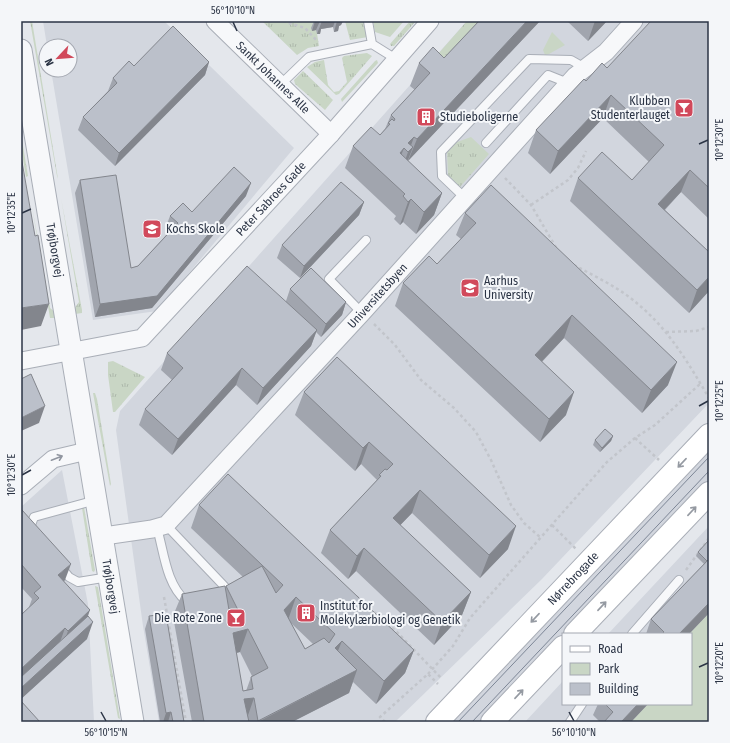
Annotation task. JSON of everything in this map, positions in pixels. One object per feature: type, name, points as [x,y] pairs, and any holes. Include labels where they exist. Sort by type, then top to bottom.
[{"type":"main road","name":"Nørrebrogade","points":[[437,722],[709,435]]},
{"type":"main road","points":[[576,633],[709,493]]},
{"type":"main road","points":[[492,722],[562,648]]},
{"type":"street","name":"Sankt Johannes Alle","points":[[215,21],[331,134]]},
{"type":"street","name":"Peter Sabroes Gade","points":[[21,361],[142,338],[331,134],[430,21]]},
{"type":"street","name":"Universitetsbyen","points":[[162,526],[362,313],[568,84],[585,68],[606,52],[634,21]]},
{"type":"street","name":"Trøjborgvej","points":[[21,50],[88,451],[104,536],[109,577],[133,722]]},
{"type":"street","points":[[21,486],[53,459],[88,451]]},
{"type":"street","points":[[104,536],[162,526]]},
{"type":"lane","points":[[368,21],[372,44]]},
{"type":"lane","points":[[280,85],[309,58],[326,54],[372,44],[396,59]]},
{"type":"lane","points":[[465,198],[442,176],[441,152],[529,59],[571,60],[585,68]]},
{"type":"lane","points":[[486,143],[548,75],[568,84]]},
{"type":"lane","points":[[362,313],[329,279],[366,240]]},
{"type":"lane","points":[[34,536],[29,531],[34,517],[97,500]]},
{"type":"lane","points":[[162,526],[225,587]]},
{"type":"lane","points":[[162,526],[172,583],[177,593],[186,601]]},
{"type":"lane","points":[[54,560],[69,577],[78,582],[109,577]]},
{"type":"lane","points":[[633,633],[679,580]]},
{"type":"lane","points":[[570,722],[581,705]]},
{"type":"path","points":[[283,21],[300,26],[310,32],[326,54]]},
{"type":"path","points":[[532,205],[568,180],[578,168],[586,151]]},
{"type":"path","points":[[493,167],[532,205],[543,228],[558,251]]},
{"type":"path","points":[[570,263],[614,287],[639,304],[666,332],[709,398]]},
{"type":"path","points":[[362,313],[395,345],[421,380],[454,408],[476,432],[492,460],[511,505],[524,523],[541,538]]},
{"type":"path","points":[[666,332],[696,331],[709,327]]},
{"type":"path","points":[[385,722],[380,717],[432,670],[453,646],[470,618],[607,462],[635,438],[655,425],[700,383]]},
{"type":"path","points":[[635,438],[673,473]]},
{"type":"path","points":[[552,525],[589,562]]},
{"type":"path","points":[[679,580],[693,557],[709,538]]},
{"type":"path","points":[[164,592],[186,722]]},
{"type":"path","points":[[354,594],[397,632],[442,680]]},
{"type":"path","points":[[428,674],[438,684]]},
{"type":"shaded area","name":"Kochs Skole","points":[[43,21],[164,21],[294,148],[157,311],[93,320],[52,78],[78,78],[78,38],[46,38]]},
{"type":"shaded area","name":"Aarhus University","points":[[467,21],[709,21],[709,403],[542,579],[395,722],[159,722],[143,626],[116,430],[120,411]]},
{"type":"shaded area","points":[[709,452],[709,479],[479,722],[453,722]]},
{"type":"shaded area","points":[[62,470],[88,604],[94,722],[21,722],[21,507]]},
{"type":"shaded area","points":[[709,526],[709,722],[525,722],[562,682],[562,705],[692,705],[692,633],[609,633]]},
{"type":"green space","points":[[30,21],[32,21],[38,57],[38,67]]},
{"type":"green space","points":[[262,21],[315,21],[319,46],[308,48],[297,55]]},
{"type":"green space","points":[[345,21],[366,21],[368,37],[350,40]]},
{"type":"green space","points":[[373,21],[404,21],[390,37],[375,32]]},
{"type":"green space","points":[[410,21],[416,21],[394,46],[391,46],[390,44]]},
{"type":"green space","points":[[467,21],[492,21],[436,81],[424,70]]},
{"type":"green space","points":[[552,32],[565,45],[545,55],[543,50]]},
{"type":"green space","points":[[367,53],[372,56],[339,94],[336,95],[307,67],[315,62],[324,60],[328,85],[334,92],[339,91],[347,82],[342,58],[344,56]]},
{"type":"green space","points":[[377,60],[378,63],[342,102],[341,99]]},
{"type":"green space","points":[[303,71],[333,100],[325,110],[295,84],[294,80]]},
{"type":"green space","points":[[40,78],[41,78],[58,179]]},
{"type":"green space","points":[[21,134],[28,176],[26,177],[21,148]]},
{"type":"green space","points":[[471,137],[489,154],[460,187],[448,175],[447,152],[457,142]]},
{"type":"green space","points":[[61,198],[82,313],[75,314],[74,309],[79,302]]},
{"type":"green space","points":[[32,206],[50,308],[55,312],[57,318],[50,318]]},
{"type":"green space","points":[[113,361],[145,377],[115,412],[113,412],[108,375],[108,362]]},
{"type":"green space","points":[[93,393],[95,393],[97,399],[111,484],[110,486]]},
{"type":"green space","points":[[84,507],[95,570],[94,572],[92,571],[82,508]]},
{"type":"green space","points":[[95,586],[98,587],[120,719],[118,718]]},
{"type":"green space","points":[[709,613],[709,722],[631,722],[647,705],[692,705],[692,633],[690,633]]},
{"type":"building","points":[[479,21],[527,21],[417,139],[414,137],[408,143],[413,147],[408,152],[404,148],[400,153],[442,193],[424,212],[411,199],[408,202],[403,196],[405,194],[353,146],[371,127],[380,135],[390,124],[388,123],[392,119],[394,121],[395,119],[391,115],[430,73],[419,63],[433,47],[444,58]]},
{"type":"building","points":[[651,21],[709,21],[709,188],[690,170],[658,204],[709,252],[709,277],[697,290],[578,178],[602,152],[632,180],[664,145],[611,95],[558,151],[536,130],[584,79],[586,81],[602,63],[607,68]]},
{"type":"building","points":[[173,26],[209,62],[119,153],[83,117],[117,83],[113,78],[129,61],[134,66]]},
{"type":"building","points":[[21,156],[35,236],[38,235],[49,304],[21,308]]},
{"type":"building","points":[[234,167],[251,183],[157,296],[100,304],[80,180],[116,175],[131,268],[138,266],[178,223],[170,216],[183,203],[192,212]]},
{"type":"building","points":[[341,182],[364,202],[304,266],[282,245]]},
{"type":"building","points":[[491,185],[677,362],[651,390],[572,315],[535,355],[574,392],[549,419],[403,283],[429,256],[437,264],[476,223],[465,213]]},
{"type":"building","points":[[247,266],[317,330],[263,388],[242,368],[178,439],[145,409],[183,368],[167,353]]},
{"type":"building","points":[[311,268],[346,302],[326,324],[290,289]]},
{"type":"building","points":[[337,357],[516,526],[489,555],[420,490],[393,518],[471,592],[442,622],[364,548],[357,556],[330,530],[381,476],[379,475],[393,464],[369,442],[363,448],[304,392]]},
{"type":"building","points":[[31,374],[45,406],[21,418],[21,379]]},
{"type":"building","points":[[605,429],[613,436],[602,448],[595,440]]},
{"type":"building","name":"Institut for Molekylærbiologi og Genetik","points":[[228,474],[414,650],[384,681],[342,641],[335,648],[357,670],[258,721],[254,698],[244,699],[249,722],[204,722],[182,594],[225,586],[230,616],[240,614],[226,586],[262,566],[276,593],[283,585],[199,505]],"holes":[[[296,597],[335,634],[329,643],[324,638],[305,649],[284,610]],[[248,629],[268,668],[251,677],[253,689],[243,691],[233,633]]]},
{"type":"building","points":[[21,510],[71,564],[58,575],[90,610],[68,631],[65,628],[21,669],[21,615],[39,598],[34,593],[41,587],[21,564]]},
{"type":"building","points":[[709,540],[709,559],[707,561],[698,552]]},
{"type":"building","points":[[709,559],[709,603],[680,633],[663,633],[664,632],[651,619]]},
{"type":"building","points":[[166,614],[184,722],[173,722],[171,712],[166,713],[149,616]]},
{"type":"building","points":[[88,616],[93,622],[21,688],[21,677]]},
{"type":"building","points":[[21,701],[40,722],[21,722]]},
{"type":"building","points":[[606,705],[637,705],[622,721],[624,722],[604,722],[613,712]]},
{"type":"tram line","points":[[458,722],[709,457]]},
{"type":"tram line","points":[[472,722],[709,471]]},
{"type":"place","name":"Klubben Studenterlauget","points":[[684,108]]},
{"type":"place","name":"Studieboligerne","points":[[426,117]]},
{"type":"place","name":"Kochs Skole","points":[[152,229]]},
{"type":"place","name":"Aarhus University","points":[[470,288]]},
{"type":"place","name":"Institut for Molekylærbiologi og Genetik","points":[[306,613]]},
{"type":"place","name":"Die Rote Zone","points":[[236,618]]}]
